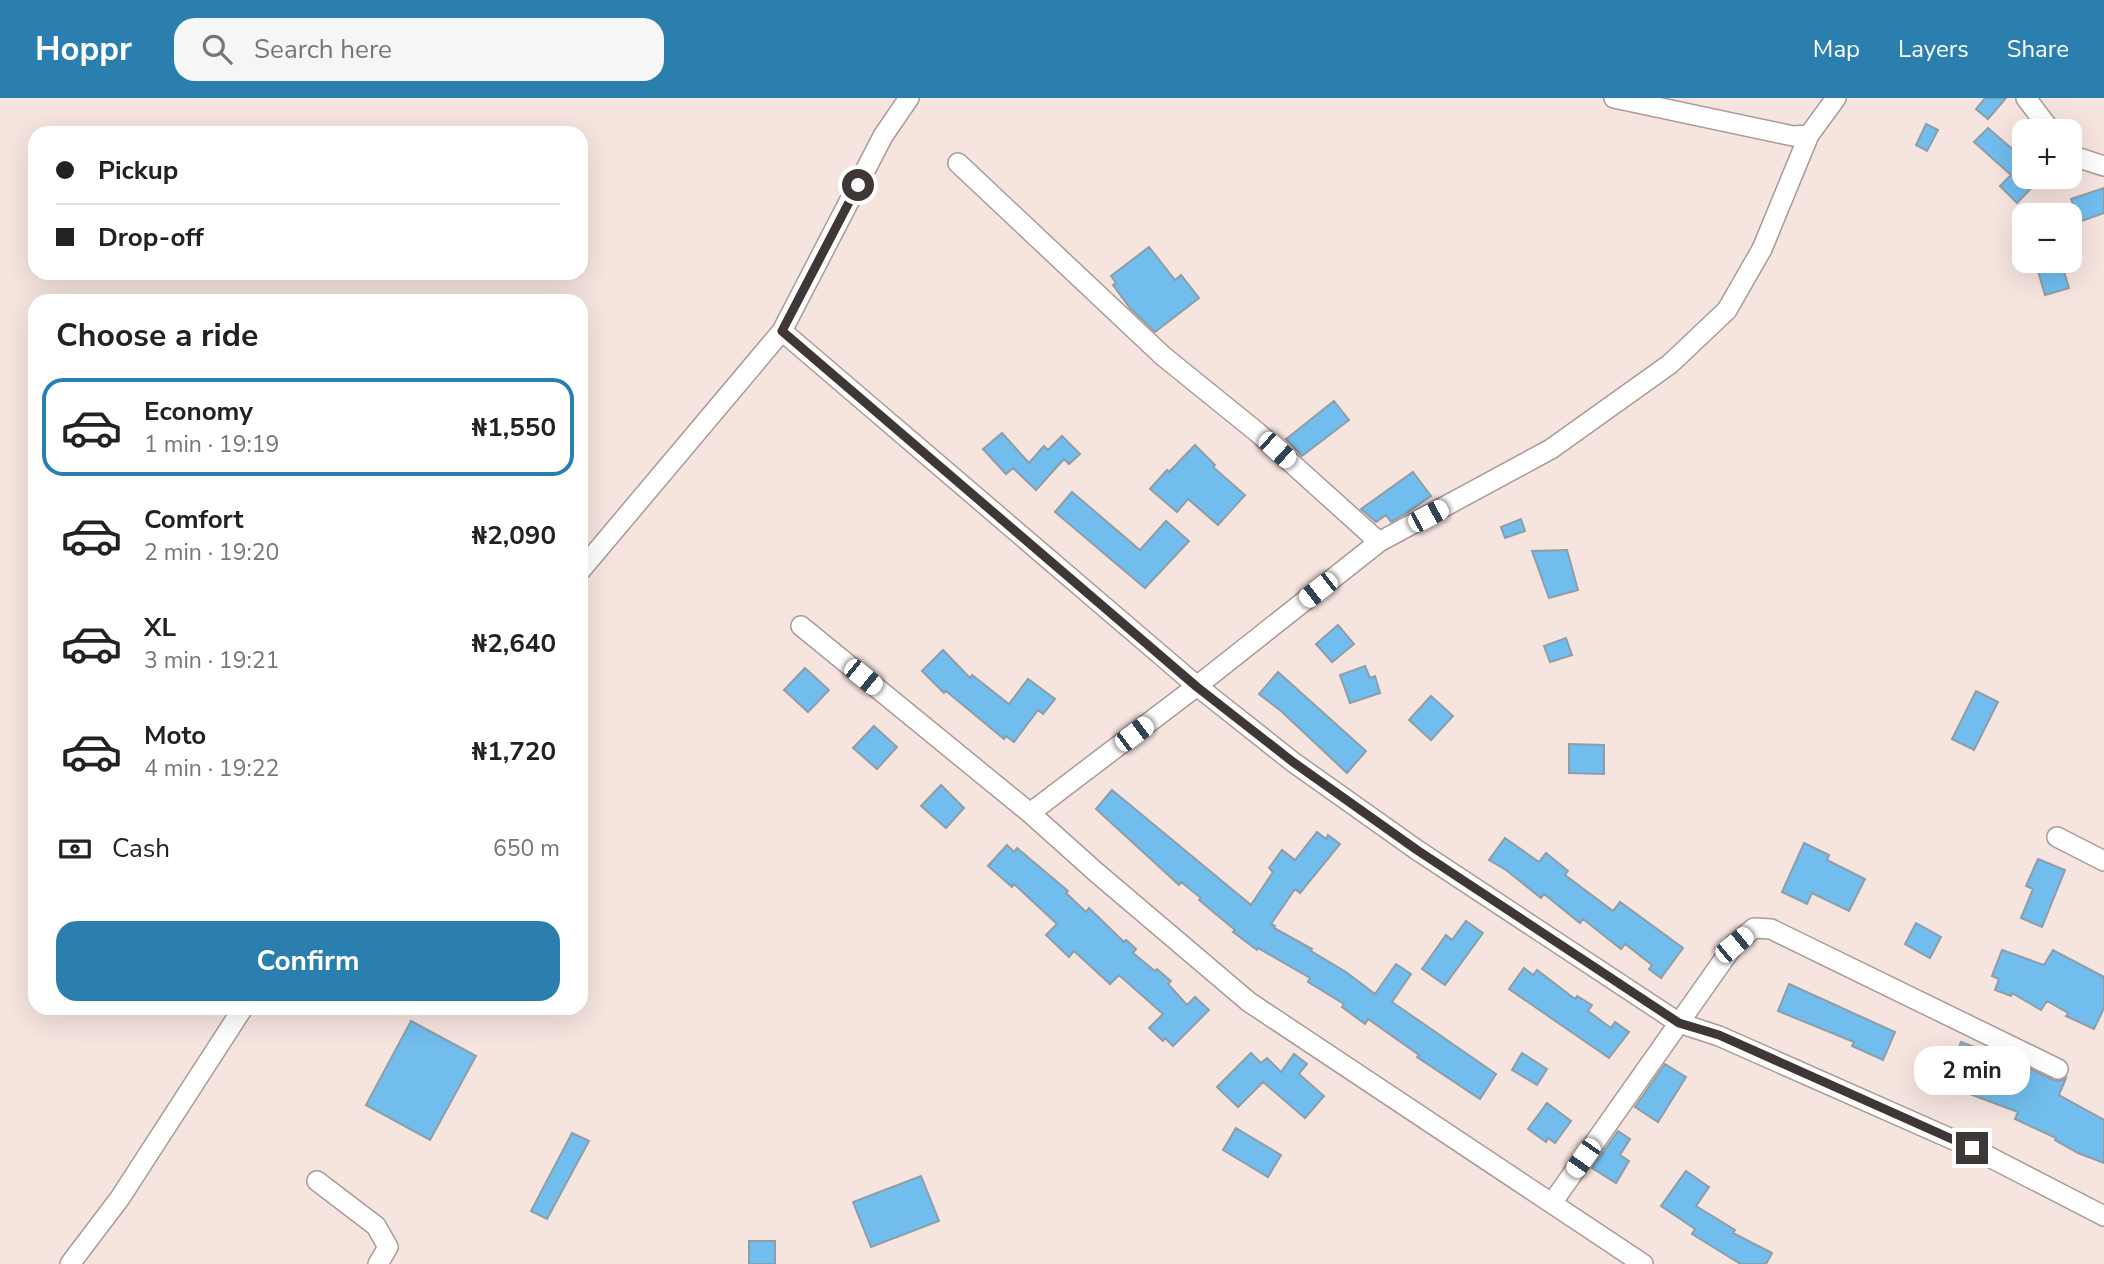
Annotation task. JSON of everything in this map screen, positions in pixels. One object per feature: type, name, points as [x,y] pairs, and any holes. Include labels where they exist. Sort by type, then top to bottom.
[{"type":"street","points":[[588,562],[782,331],[883,136],[909,98]]},
{"type":"street","points":[[1614,98],[1793,136],[1809,135]]},
{"type":"street","points":[[1030,813],[1197,687],[1378,542],[1551,449],[1670,364],[1727,310],[1762,249],[1809,135],[1836,98]]},
{"type":"street","points":[[2026,98],[2042,119]]},
{"type":"street","points":[[2082,159],[2104,166]]},
{"type":"street","points":[[958,163],[1163,356],[1257,432],[1378,542]]},
{"type":"street","points":[[782,331],[1197,687],[1293,762],[1417,850],[1679,1023],[1719,1035],[1972,1148],[2104,1216]]},
{"type":"street","points":[[801,626],[1030,813],[1249,1002],[1643,1264]]},
{"type":"street","points":[[2057,837],[2104,862]]},
{"type":"street","points":[[1552,1203],[1734,945],[1754,928],[1771,929],[2058,1069]]},
{"type":"street","points":[[70,1264],[120,1198],[238,1015]]},
{"type":"street","points":[[317,1181],[376,1226],[388,1247],[378,1264]]},
{"type":"building","points":[[1985,98],[2006,98],[1988,119],[1976,109]]},
{"type":"building","points":[[1926,124],[1938,130],[1927,151],[1916,145]]},
{"type":"building","points":[[1988,128],[2012,149],[2012,189],[2030,189],[2017,203],[2000,186],[2011,175],[1974,142]]},
{"type":"building","points":[[2104,188],[2104,213],[2082,221],[2082,203],[2072,203],[2071,199]]},
{"type":"building","points":[[1149,247],[1175,280],[1181,275],[1199,298],[1155,332],[1130,308],[1113,285],[1116,283],[1111,276]]},
{"type":"building","points":[[2039,273],[2065,273],[2069,288],[2045,295]]},
{"type":"building","points":[[1334,401],[1349,420],[1302,456],[1286,439]]},
{"type":"building","points":[[1002,433],[1029,463],[1044,446],[1048,450],[1062,436],[1080,454],[1069,464],[1064,459],[1036,490],[1013,468],[1006,474],[983,449]]},
{"type":"building","points":[[1195,445],[1215,465],[1213,467],[1245,495],[1218,525],[1188,499],[1177,512],[1150,489]]},
{"type":"building","points":[[1413,472],[1431,496],[1391,522],[1386,515],[1376,522],[1361,509]]},
{"type":"building","points":[[1072,492],[1140,550],[1166,521],[1189,541],[1145,588],[1055,512]]},
{"type":"building","points":[[1521,519],[1525,531],[1505,538],[1501,527]]},
{"type":"building","points":[[1567,550],[1578,590],[1549,598],[1532,551]]},
{"type":"building","points":[[1338,625],[1354,644],[1332,662],[1316,644]]},
{"type":"building","points":[[1566,638],[1572,655],[1550,662],[1544,646]]},
{"type":"building","points":[[943,650],[970,678],[972,675],[1009,704],[1028,679],[1055,699],[1043,714],[1038,710],[1014,742],[1006,736],[1004,739],[946,691],[944,693],[922,671]]},
{"type":"building","points":[[1365,666],[1370,678],[1375,676],[1380,693],[1350,703],[1340,675]]},
{"type":"building","points":[[805,668],[829,690],[808,712],[784,690]]},
{"type":"building","points":[[1278,672],[1366,751],[1347,773],[1259,694]]},
{"type":"building","points":[[1976,691],[1998,702],[1974,750],[1952,739]]},
{"type":"building","points":[[1431,696],[1453,716],[1431,740],[1409,720]]},
{"type":"building","points":[[874,726],[897,747],[877,769],[853,748]]},
{"type":"building","points":[[1569,744],[1604,745],[1604,774],[1569,773]]},
{"type":"building","points":[[941,785],[964,808],[946,828],[921,806]]},
{"type":"building","points":[[1112,790],[1251,905],[1273,872],[1269,868],[1282,850],[1295,860],[1317,832],[1326,839],[1328,835],[1340,844],[1300,893],[1295,889],[1271,924],[1312,949],[1311,951],[1375,994],[1396,964],[1411,974],[1392,1002],[1496,1074],[1480,1099],[1417,1057],[1419,1055],[1368,1019],[1365,1024],[1342,1007],[1344,1004],[1308,982],[1310,978],[1258,948],[1257,950],[1233,932],[1235,930],[1199,900],[1201,898],[1181,882],[1179,885],[1096,809]]},
{"type":"building","points":[[1505,838],[1539,862],[1546,853],[1568,871],[1565,875],[1613,911],[1620,902],[1683,948],[1661,978],[1649,969],[1652,965],[1625,944],[1621,949],[1583,919],[1580,923],[1544,894],[1541,898],[1489,860]]},
{"type":"building","points":[[1804,843],[1829,855],[1827,860],[1865,879],[1849,911],[1812,893],[1807,904],[1782,892]]},
{"type":"building","points":[[1007,845],[1014,852],[1017,848],[1068,891],[1066,893],[1086,912],[1089,908],[1124,942],[1126,940],[1136,949],[1133,953],[1171,981],[1168,984],[1187,1005],[1195,997],[1209,1010],[1173,1046],[1165,1038],[1163,1041],[1149,1028],[1163,1014],[1119,975],[1110,984],[1074,951],[1069,957],[1046,935],[1057,924],[1014,884],[1012,887],[988,866]]},
{"type":"building","points":[[2038,859],[2065,870],[2042,927],[2021,918],[2033,889],[2026,886]]},
{"type":"building","points":[[1466,921],[1483,933],[1445,985],[1422,969],[1446,935],[1452,940]]},
{"type":"building","points":[[1916,923],[1941,937],[1930,958],[1905,944]]},
{"type":"building","points":[[2002,950],[2044,965],[2053,950],[2104,977],[2104,1008],[2094,1029],[2066,1016],[2068,1013],[2047,1001],[2041,1010],[2012,993],[2011,996],[1995,990],[1999,979],[1992,976]]},
{"type":"building","points":[[1524,968],[1533,975],[1537,970],[1575,999],[1577,996],[1592,1005],[1588,1011],[1611,1028],[1615,1022],[1629,1032],[1609,1058],[1509,989]]},
{"type":"building","points":[[1789,984],[1895,1032],[1883,1060],[1852,1046],[1854,1042],[1778,1011]]},
{"type":"building","points":[[411,1021],[476,1056],[430,1140],[366,1105]]},
{"type":"building","points":[[1961,1042],[1995,1055],[1996,1052],[2053,1080],[2066,1078],[2059,1095],[2104,1120],[2104,1163],[2078,1153],[2055,1140],[2056,1138],[2015,1119],[2018,1112],[1940,1083],[1947,1067],[1951,1068]]},
{"type":"building","points":[[1251,1053],[1261,1063],[1267,1058],[1281,1072],[1294,1054],[1307,1064],[1299,1074],[1324,1096],[1305,1118],[1263,1082],[1238,1107],[1217,1087]]},
{"type":"building","points":[[1522,1053],[1547,1069],[1537,1085],[1512,1070]]},
{"type":"building","points":[[1665,1064],[1686,1077],[1658,1122],[1635,1107]]},
{"type":"building","points":[[1547,1103],[1571,1121],[1555,1143],[1548,1138],[1546,1142],[1528,1129]]},
{"type":"building","points":[[1236,1128],[1281,1155],[1268,1177],[1223,1150]]},
{"type":"building","points":[[1618,1131],[1630,1139],[1620,1155],[1629,1161],[1616,1183],[1592,1168]]},
{"type":"building","points":[[572,1133],[589,1141],[547,1219],[531,1211]]},
{"type":"building","points":[[1686,1171],[1709,1187],[1696,1206],[1735,1230],[1733,1233],[1772,1253],[1766,1264],[1741,1264],[1692,1234],[1695,1229],[1661,1206]]},
{"type":"building","points":[[921,1176],[939,1221],[871,1247],[853,1202]]},
{"type":"building","points":[[749,1241],[775,1241],[775,1264],[749,1264]]},
{"type":"route","points":[[858,185],[782,331],[1197,687],[1293,762],[1417,850],[1679,1023],[1719,1035],[1972,1148]]}]
